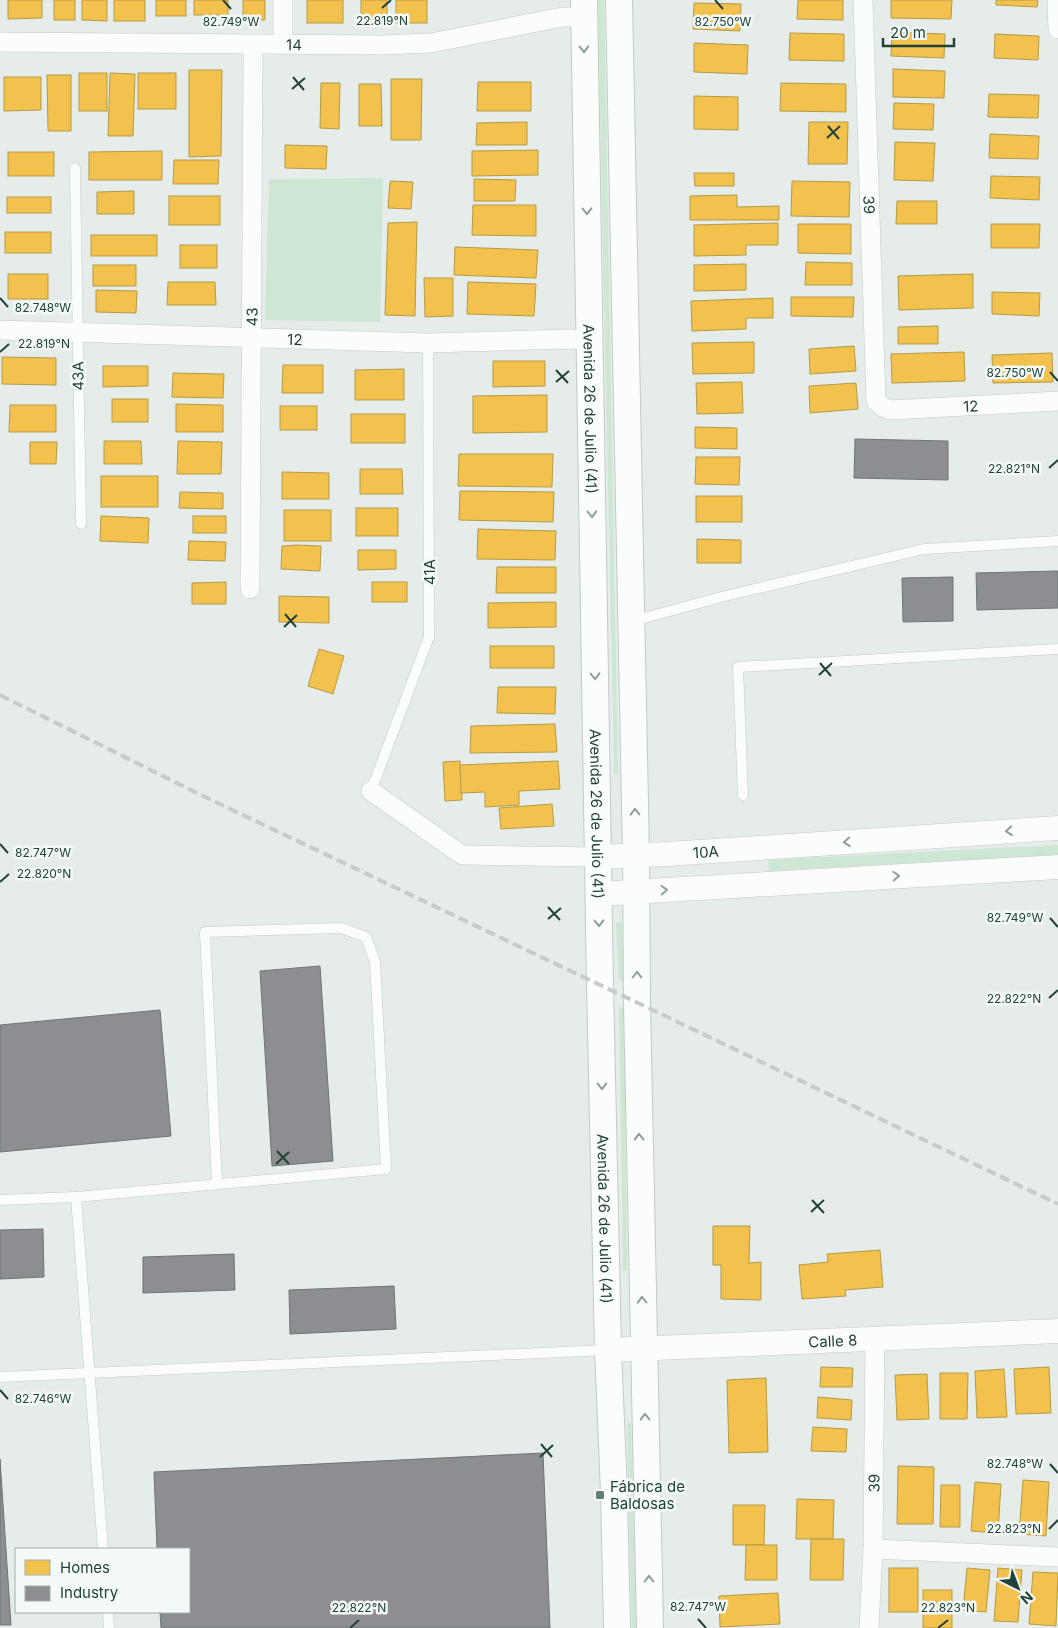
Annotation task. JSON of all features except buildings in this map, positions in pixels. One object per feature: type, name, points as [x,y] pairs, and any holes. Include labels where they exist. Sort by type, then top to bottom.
[{"type":"main road","points":[[619,0],[636,855],[636,1003],[650,1628]]},
{"type":"main road","name":"Avenida 26 de Julio (41)","points":[[584,9],[598,894],[608,1350],[617,1628]]},
{"type":"street","points":[[283,0],[284,44]]},
{"type":"street","name":"39","points":[[863,0],[876,401],[883,407]]},
{"type":"street","points":[[1058,0],[1058,29]]},
{"type":"street","name":"14","points":[[0,42],[253,45],[431,43],[562,17],[584,9]]},
{"type":"street","name":"43","points":[[250,589],[253,45]]},
{"type":"street","name":"12","points":[[0,330],[428,342],[589,340]]},
{"type":"street","name":"12","points":[[883,407],[890,410],[1058,401]]},
{"type":"street","name":"10A","points":[[372,791],[462,855],[598,857],[1058,828]]},
{"type":"street","points":[[598,894],[636,890],[1058,867]]},
{"type":"street","name":"Calle 8","points":[[608,1350],[1058,1332]]},
{"type":"street","name":"39","points":[[869,1628],[873,1549],[875,1338]]},
{"type":"street","points":[[873,1549],[1058,1558]]},
{"type":"lane","name":"43A","points":[[75,168],[81,524]]},
{"type":"lane","name":"41A","points":[[372,791],[429,637],[428,342]]},
{"type":"lane","points":[[632,622],[725,596],[924,549],[1058,541]]},
{"type":"lane","points":[[744,795],[738,667],[1058,648]]},
{"type":"lane","points":[[0,1200],[76,1197],[386,1169],[375,962],[366,937],[340,928],[205,932],[217,1184]]},
{"type":"lane","points":[[76,1197],[103,1548]]},
{"type":"lane","points":[[0,1377],[608,1350]]},
{"type":"lane","points":[[108,1613],[109,1628]]},
{"type":"green space","points":[[598,0],[604,0],[618,774],[614,774]]},
{"type":"green space","points":[[383,178],[380,322],[265,320],[269,179]]},
{"type":"green space","points":[[1058,845],[1058,855],[769,871],[768,860]]},
{"type":"green space","points":[[622,922],[624,983],[619,980],[616,923]]},
{"type":"green space","points":[[619,1005],[624,1009],[627,1271],[623,1271]]},
{"type":"green space","points":[[627,1422],[631,1423],[636,1628],[632,1628]]},
{"type":"railway","points":[[0,695],[203,796],[1058,1204]]},
{"type":"place","name":"Fábrica de Baldosas","points":[[600,1495]]}]
